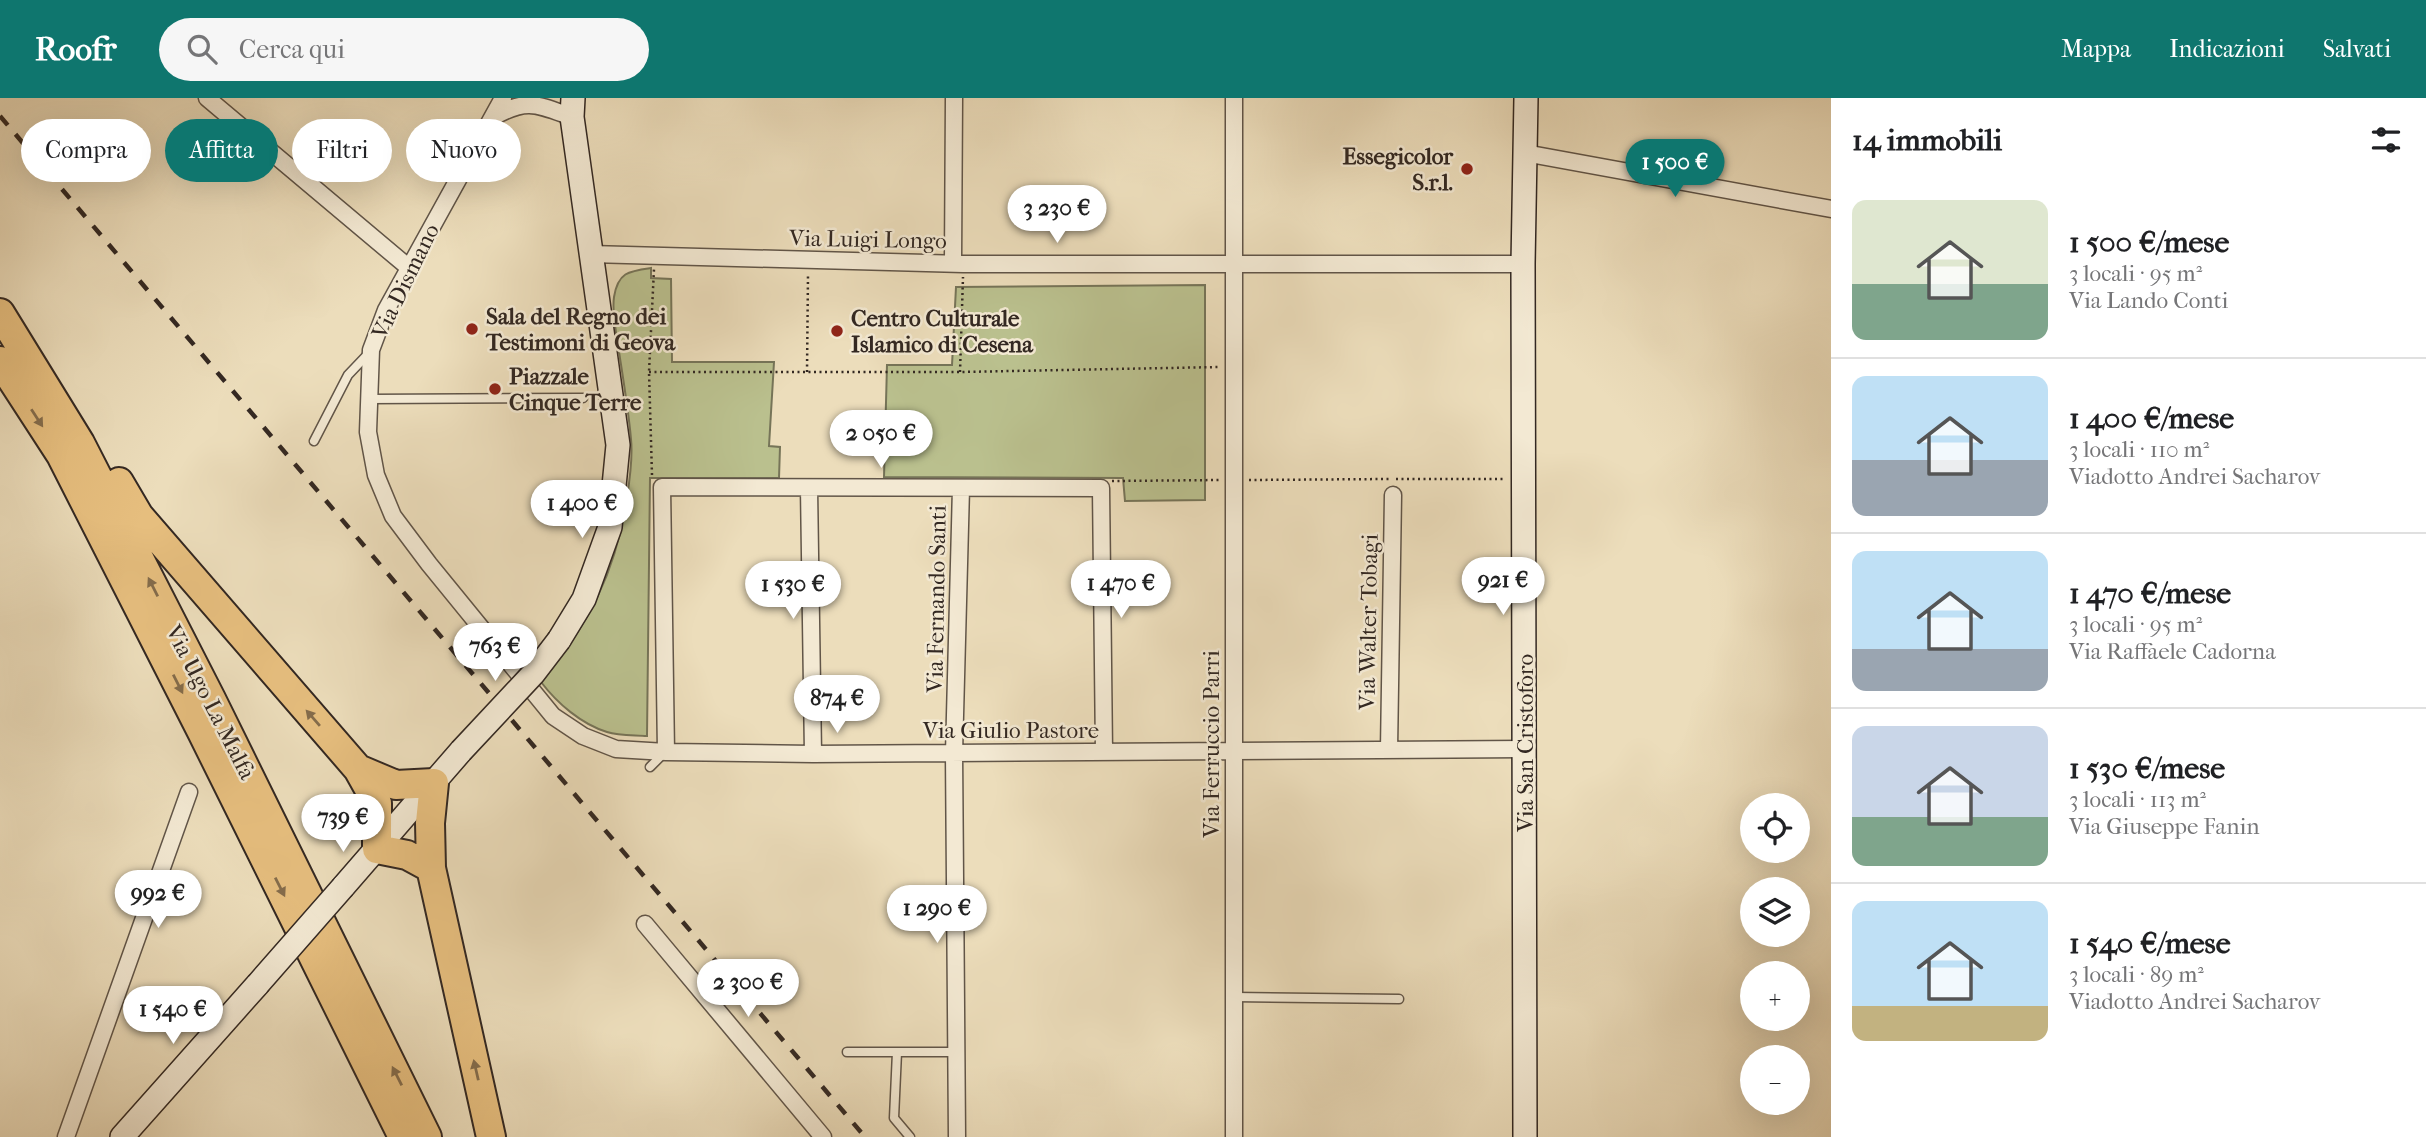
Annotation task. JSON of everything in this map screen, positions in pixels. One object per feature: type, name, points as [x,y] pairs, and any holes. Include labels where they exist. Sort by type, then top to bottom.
[{"type":"highway","points":[[0,298],[139,516],[358,769],[377,803],[377,849],[407,855],[431,868]]},
{"type":"highway","name":"Via Ugo La Malfa","points":[[0,313],[80,443],[211,699],[427,1137]]},
{"type":"highway","name":"Via Ugo La Malfa","points":[[0,361],[61,455],[403,1137]]},
{"type":"highway","points":[[358,769],[396,785],[434,783],[430,823],[431,868],[491,1137]]},
{"type":"highway","points":[[339,1005],[361,1074],[390,1137]]},
{"type":"main road","name":"Via San Cristoforo","points":[[1524,1137],[1523,264],[1526,98]]},
{"type":"main road","points":[[122,1137],[461,751],[533,674],[559,640],[584,599],[610,527],[618,445],[572,107]]},
{"type":"street","points":[[207,98],[408,267]]},
{"type":"street","name":"Via Dismano","points":[[372,350],[386,310],[408,267],[503,98]]},
{"type":"street","points":[[954,98],[958,264]]},
{"type":"street","name":"Via Ferruccio Parri","points":[[1234,98],[1234,1137]]},
{"type":"street","points":[[492,117],[515,105],[572,107]]},
{"type":"street","points":[[1525,153],[1831,209]]},
{"type":"street","name":"Via Luigi Longo","points":[[590,254],[958,264],[1523,264]]},
{"type":"street","name":"Via Giulio Pastore","points":[[372,350],[368,432],[376,475],[393,516],[553,716],[583,736],[616,750],[813,754],[1525,749]]},
{"type":"street","points":[[666,752],[662,487],[1101,488],[1104,752]]},
{"type":"street","points":[[809,488],[813,754]]},
{"type":"street","name":"Via Fernando Santi","points":[[957,1137],[954,753],[961,488]]},
{"type":"street","name":"Via Walter Tobagi","points":[[1389,750],[1393,495]]},
{"type":"street","points":[[66,1137],[189,792]]},
{"type":"street","points":[[645,924],[822,1137]]},
{"type":"lane","name":"Via Dismano","points":[[314,441],[348,375],[372,350]]},
{"type":"lane","points":[[369,399],[583,398]]},
{"type":"lane","points":[[650,767],[666,752]]},
{"type":"lane","points":[[1234,997],[1399,999]]},
{"type":"lane","points":[[847,1052],[957,1052]]},
{"type":"lane","points":[[897,1052],[894,1118],[910,1137]]},
{"type":"path","points":[[655,255],[649,372],[653,478],[662,487]]},
{"type":"path","points":[[807,372],[808,261]]},
{"type":"path","points":[[958,264],[960,372]]},
{"type":"path","points":[[649,372],[960,372],[1233,367]]},
{"type":"path","points":[[1101,488],[1112,481],[1524,479]]},
{"type":"green space","points":[[651,268],[651,278],[671,279],[672,362],[774,362],[769,446],[780,447],[779,478],[650,478],[647,736],[612,733],[588,724],[554,698],[541,682],[586,618],[616,550],[627,497],[632,453],[614,318],[614,297],[618,282],[626,274]]},
{"type":"green space","points":[[1205,285],[1205,500],[1125,501],[1123,478],[884,477],[887,365],[952,365],[956,287]]},
{"type":"railway","points":[[0,116],[865,1137]]},
{"type":"place","name":"Essegicolor S.r.l.","points":[[1467,169]]},
{"type":"place","name":"Sala del Regno dei Testimoni di Geova","points":[[472,329]]},
{"type":"place","name":"Centro Culturale Islamico di Cesena","points":[[837,331]]},
{"type":"place","name":"Piazzale Cinque Terre","points":[[495,389]]}]
